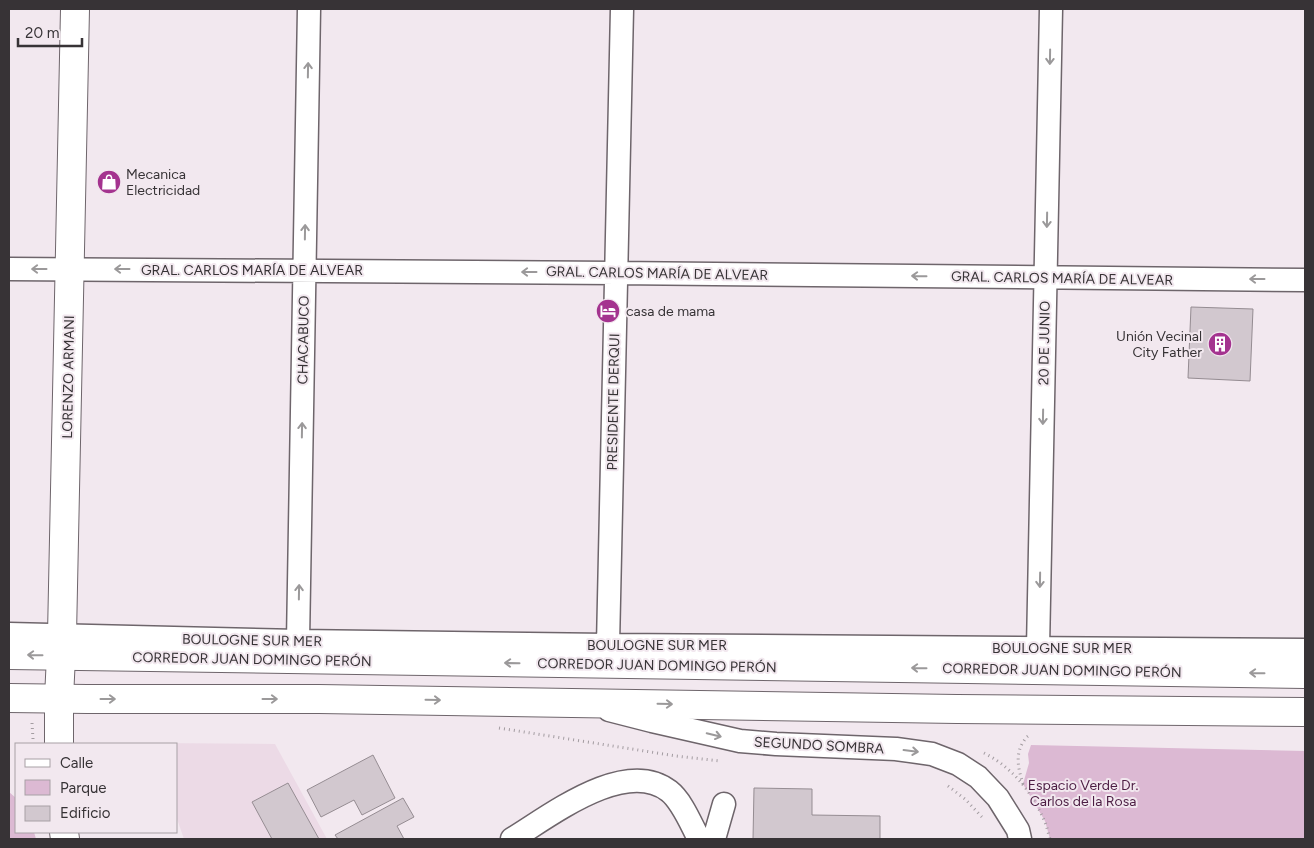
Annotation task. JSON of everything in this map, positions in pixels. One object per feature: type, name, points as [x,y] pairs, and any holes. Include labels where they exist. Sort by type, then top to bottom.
[{"type":"main road","name":"LORENZO ARMANI","points":[[59,743],[75,9]]},
{"type":"main road","name":"CORREDOR JUAN DOMINGO PERÓN","points":[[9,655],[62,645],[1305,674]]},
{"type":"main road","points":[[9,698],[319,699],[957,709],[1305,712]]},
{"type":"street","name":"CHACABUCO","points":[[298,641],[309,9]]},
{"type":"street","name":"PRESIDENTE DERQUI","points":[[608,645],[622,9]]},
{"type":"street","name":"20 DE JUNIO","points":[[1038,648],[1051,9]]},
{"type":"street","name":"GRAL. CARLOS MARÍA DE ALVEAR","points":[[9,269],[1305,280]]},
{"type":"street","name":"BOULOGNE SUR MER","points":[[9,634],[62,645],[298,641],[1305,650]]},
{"type":"street","name":"SEGUNDO SOMBRA","points":[[582,703],[740,741],[896,749],[932,754],[958,764],[978,777],[998,798],[1018,830],[1020,839]]},
{"type":"street","points":[[512,839],[591,791],[618,782],[642,780],[657,784],[670,791],[682,806],[699,839]]},
{"type":"street","points":[[714,839],[724,804]]},
{"type":"path","points":[[494,727],[676,756],[725,761]]},
{"type":"path","points":[[942,781],[965,799],[983,818]]},
{"type":"shaded area","points":[[178,743],[275,744],[327,839],[184,839],[178,822]]},
{"type":"green space","name":"Espacio Verde Dr. Carlos de la Rosa","points":[[1031,745],[1305,751],[1305,839],[1050,839],[1045,821],[1023,784],[1029,763],[1028,754]]},
{"type":"green space","points":[[9,792],[15,797],[15,833],[34,833],[36,839],[9,839]]},
{"type":"building","name":"Unión Vecinal City Father","points":[[1191,307],[1253,309],[1250,381],[1188,378]]},
{"type":"building","points":[[373,755],[395,798],[362,815],[354,800],[321,817],[307,790]]},
{"type":"building","points":[[288,783],[319,839],[272,839],[252,802]]},
{"type":"building","points":[[754,788],[812,789],[812,815],[880,816],[880,839],[753,839]]},
{"type":"building","points":[[403,798],[414,817],[397,826],[404,839],[338,839],[335,835]]},
{"type":"place","name":"Mecanica Electricidad","points":[[109,182]]},
{"type":"place","name":"casa de mama","points":[[608,311]]},
{"type":"place","name":"Unión Vecinal City Father","points":[[1220,344]]}]
